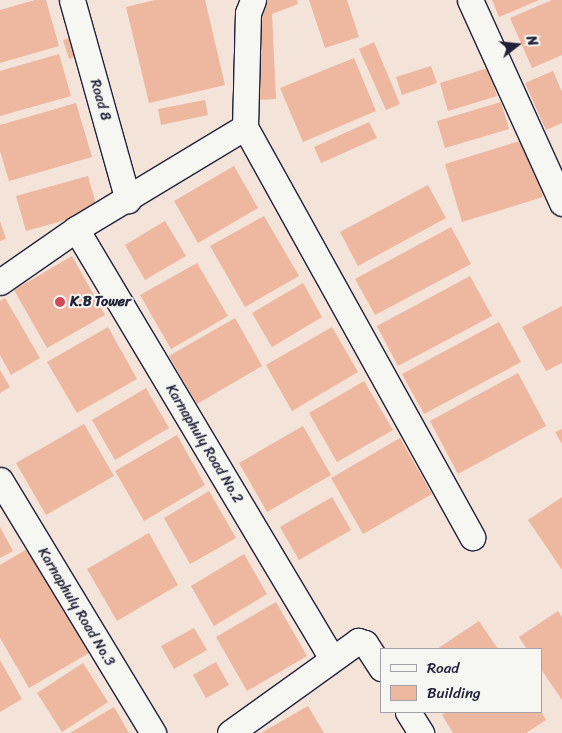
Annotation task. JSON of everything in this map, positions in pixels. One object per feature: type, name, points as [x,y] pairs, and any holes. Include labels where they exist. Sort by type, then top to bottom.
[{"type":"street","name":"Road 8","points":[[72,0],[128,200]]},
{"type":"street","points":[[253,0],[248,13],[245,127],[472,537]]},
{"type":"street","points":[[470,0],[562,203]]},
{"type":"street","points":[[0,282],[76,229],[128,200],[245,127]]},
{"type":"street","name":"Karnaphuly Road No.2","points":[[76,229],[332,658]]},
{"type":"street","name":"Karnaphuly Road No.3","points":[[0,480],[153,733]]},
{"type":"street","points":[[230,733],[332,658],[362,641],[380,667]]},
{"type":"street","points":[[409,713],[421,733]]},
{"type":"building","points":[[35,0],[46,0],[59,46],[0,63],[0,10]]},
{"type":"building","points":[[155,0],[205,0],[225,85],[149,103],[126,7]]},
{"type":"building","points":[[266,0],[297,0],[298,4],[272,14],[276,99],[257,100],[253,15]]},
{"type":"building","points":[[309,0],[347,0],[359,37],[325,48]]},
{"type":"building","points":[[492,0],[539,0],[499,17]]},
{"type":"building","points":[[552,0],[562,0],[562,55],[532,68],[510,18]]},
{"type":"building","points":[[78,35],[84,54],[69,59],[63,40]]},
{"type":"building","points":[[374,42],[400,104],[386,110],[359,49]]},
{"type":"building","points":[[59,54],[71,96],[0,116],[0,71]]},
{"type":"building","points":[[354,58],[376,111],[303,142],[280,88]]},
{"type":"building","points":[[431,66],[437,83],[402,95],[396,77]]},
{"type":"building","points":[[488,68],[497,96],[448,111],[440,83]]},
{"type":"building","points":[[553,71],[562,92],[562,123],[546,130],[525,83]]},
{"type":"building","points":[[205,100],[208,115],[161,125],[158,109]]},
{"type":"building","points":[[501,102],[509,129],[445,148],[437,121]]},
{"type":"building","points":[[76,103],[92,157],[9,181],[0,151],[0,125]]},
{"type":"building","points":[[369,122],[377,138],[321,163],[314,147]]},
{"type":"building","points":[[526,139],[543,197],[462,222],[445,164]]},
{"type":"building","points":[[234,166],[258,208],[198,243],[174,201]]},
{"type":"building","points":[[88,176],[98,211],[26,231],[16,196]]},
{"type":"building","points":[[428,185],[446,218],[358,266],[340,232]]},
{"type":"building","points":[[264,216],[299,276],[245,307],[210,246]]},
{"type":"building","points":[[0,221],[6,239],[0,241]]},
{"type":"building","points":[[165,221],[186,256],[145,280],[125,245]]},
{"type":"building","points":[[451,227],[471,264],[375,315],[355,279]]},
{"type":"building","name":"K.B Tower","points":[[72,256],[105,315],[47,348],[14,290]]},
{"type":"building","points":[[197,263],[228,316],[171,349],[140,295]]},
{"type":"building","points":[[470,276],[492,316],[398,366],[377,326]]},
{"type":"building","points":[[303,283],[322,317],[272,347],[252,313]]},
{"type":"building","points":[[5,298],[40,358],[11,375],[0,355],[0,301]]},
{"type":"building","points":[[562,306],[562,363],[546,371],[522,327]]},
{"type":"building","points":[[235,318],[262,366],[197,404],[169,356]]},
{"type":"building","points":[[499,322],[521,362],[424,414],[402,374]]},
{"type":"building","points":[[108,327],[137,379],[77,413],[47,362]]},
{"type":"building","points":[[332,327],[358,372],[292,411],[266,365]]},
{"type":"building","points":[[0,370],[10,387],[0,393]]},
{"type":"building","points":[[518,373],[546,426],[458,474],[430,421]]},
{"type":"building","points":[[364,381],[393,430],[337,462],[309,413]]},
{"type":"building","points":[[146,388],[169,428],[115,460],[92,420]]},
{"type":"building","points":[[84,424],[114,476],[46,515],[16,463]]},
{"type":"building","points":[[303,426],[331,475],[267,512],[239,463]]},
{"type":"building","points":[[562,429],[562,444],[555,432]]},
{"type":"building","points":[[177,435],[205,485],[144,521],[115,471]]},
{"type":"building","points":[[400,438],[432,494],[363,534],[331,478]]},
{"type":"building","points":[[209,491],[236,538],[190,564],[164,518]]},
{"type":"building","points":[[332,497],[351,530],[299,560],[280,527]]},
{"type":"building","points":[[562,497],[562,570],[528,520]]},
{"type":"building","points":[[0,527],[13,551],[0,558]]},
{"type":"building","points":[[149,533],[178,585],[117,621],[87,569]]},
{"type":"building","points":[[29,548],[89,653],[29,688],[0,638],[0,565]]},
{"type":"building","points":[[244,554],[267,594],[214,626],[191,586]]},
{"type":"building","points":[[276,602],[307,656],[247,691],[216,637]]},
{"type":"building","points":[[558,611],[562,617],[562,700],[542,670],[542,648],[526,648],[519,637]]},
{"type":"building","points":[[479,621],[497,648],[438,648]]},
{"type":"building","points":[[194,628],[207,650],[174,669],[161,646]]},
{"type":"building","points":[[0,660],[22,699],[0,712]]},
{"type":"building","points":[[216,662],[229,685],[206,698],[193,675]]},
{"type":"building","points":[[83,663],[108,702],[62,732],[37,693]]},
{"type":"building","points":[[308,706],[324,733],[261,733]]},
{"type":"building","points":[[114,707],[129,733],[70,733]]},
{"type":"building","points":[[445,713],[542,713],[546,720],[526,733],[453,733],[442,715]]},
{"type":"place","name":"K.B Tower","points":[[60,302]]}]
